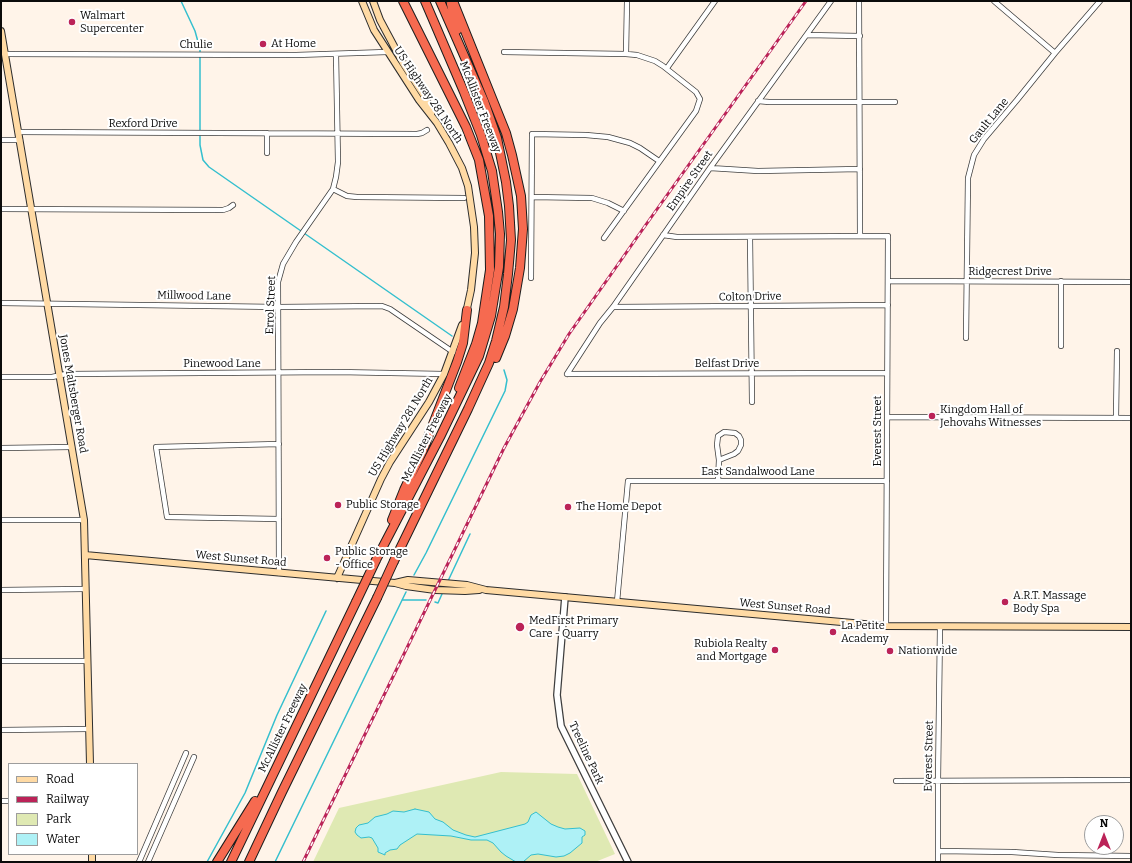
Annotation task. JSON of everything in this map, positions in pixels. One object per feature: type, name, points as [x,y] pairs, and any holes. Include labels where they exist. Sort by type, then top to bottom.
[{"type":"highway","points":[[403,1],[469,134],[479,160],[489,216],[490,270],[482,323],[476,344],[440,438]]},
{"type":"highway","name":"McAllister Freeway","points":[[231,862],[376,560],[468,381],[485,338],[491,316],[499,266],[500,234],[492,171],[481,135],[425,1]]},
{"type":"highway","name":"McAllister Freeway","points":[[249,862],[478,388],[496,342],[504,307],[511,240],[506,182],[498,138],[484,101],[440,1]]},
{"type":"highway","points":[[452,1],[463,54]]},
{"type":"highway","points":[[452,1],[506,133],[516,168],[521,196],[523,229],[520,268],[513,309],[505,336],[491,368],[478,388]]},
{"type":"highway","points":[[376,560],[404,490],[423,450],[446,394],[463,343],[467,310]]},
{"type":"highway","points":[[217,862],[276,768]]},
{"type":"main road","name":"US Highway 281 North","points":[[337,578],[368,507],[390,462],[429,402],[444,374],[467,310],[475,253],[474,227],[470,197],[462,168],[437,123],[419,100],[374,30],[362,1]]},
{"type":"main road","points":[[373,1],[380,20],[403,63],[425,97],[437,123]]},
{"type":"main road","name":"Jones Maltsberger Road","points":[[1,31],[84,520],[90,763]]},
{"type":"main road","name":"West Sunset Road","points":[[84,556],[395,583],[408,580],[467,585],[486,590],[886,626],[1131,627]]},
{"type":"street","points":[[626,54],[627,1]]},
{"type":"street","points":[[667,68],[715,1]]},
{"type":"street","name":"Empire Street","points":[[567,374],[600,323],[613,307],[710,168],[831,1]]},
{"type":"street","points":[[663,235],[677,237],[860,236],[859,1]]},
{"type":"street","points":[[994,1],[1055,52]]},
{"type":"street","name":"Gault Lane","points":[[966,338],[968,178],[974,155],[984,139],[1018,100],[1055,52],[1100,1]]},
{"type":"street","points":[[807,35],[860,36]]},
{"type":"street","name":"Chulie","points":[[5,54],[336,54],[388,52]]},
{"type":"street","points":[[504,52],[626,54],[646,58],[667,68],[693,88],[700,99],[696,111],[604,238]]},
{"type":"street","name":"Errol Street","points":[[279,573],[278,282],[283,264],[296,242],[333,190],[338,162],[336,54]]},
{"type":"street","points":[[758,101],[895,102]]},
{"type":"street","name":"Rexford Drive","points":[[18,132],[417,134],[426,130]]},
{"type":"street","points":[[267,133],[267,153]]},
{"type":"street","points":[[531,278],[532,134],[597,135],[608,137],[630,143],[659,161]]},
{"type":"street","points":[[1,140],[20,140]]},
{"type":"street","points":[[710,168],[758,171],[860,169]]},
{"type":"street","points":[[333,190],[347,196],[357,198],[464,198]]},
{"type":"street","points":[[532,197],[592,198],[603,200],[624,211]]},
{"type":"street","points":[[1,209],[223,210],[233,205]]},
{"type":"street","name":"Everest Street","points":[[860,236],[888,236],[886,626]]},
{"type":"street","points":[[750,237],[752,402]]},
{"type":"street","name":"Ridgecrest Drive","points":[[888,281],[1131,282]]},
{"type":"street","points":[[1061,281],[1061,346]]},
{"type":"street","name":"Millwood Lane","points":[[1,302],[278,307],[386,307],[453,352]]},
{"type":"street","name":"Colton Drive","points":[[613,307],[888,305]]},
{"type":"street","points":[[1116,418],[1117,351]]},
{"type":"street","name":"Belfast Drive","points":[[567,374],[887,373]]},
{"type":"street","name":"Pinewood Lane","points":[[1,377],[52,377],[66,374],[444,374]]},
{"type":"street","points":[[888,417],[1131,418]]},
{"type":"street","points":[[718,481],[718,436],[724,432],[735,432],[741,440],[741,445],[738,451],[719,460]]},
{"type":"street","points":[[279,444],[156,447],[167,517],[279,519]]},
{"type":"street","points":[[1,448],[72,447]]},
{"type":"street","name":"East Sandalwood Lane","points":[[617,602],[628,481],[887,481]]},
{"type":"street","points":[[1,520],[84,520]]},
{"type":"street","points":[[1,590],[85,589]]},
{"type":"street","name":"Treeline Park","points":[[565,597],[557,695],[561,726],[628,862]]},
{"type":"street","name":"Everest Street","points":[[938,862],[940,627]]},
{"type":"street","points":[[1,661],[87,661]]},
{"type":"street","points":[[1,730],[88,729]]},
{"type":"street","points":[[139,862],[186,753]]},
{"type":"street","points":[[148,862],[194,757]]},
{"type":"street","points":[[896,781],[1131,780]]},
{"type":"street","points":[[938,851],[1131,856]]},
{"type":"green space","points":[[501,772],[577,774],[615,854],[595,862],[313,862],[339,808]]},
{"type":"water","points":[[415,809],[429,812],[435,819],[443,822],[453,830],[475,837],[525,824],[528,822],[531,815],[536,812],[551,824],[565,829],[580,828],[585,831],[585,835],[582,837],[582,843],[564,856],[556,857],[538,854],[531,855],[523,862],[516,862],[506,856],[493,843],[487,840],[471,840],[451,836],[417,834],[400,845],[397,849],[390,850],[385,853],[385,855],[378,852],[378,848],[372,838],[361,838],[355,832],[359,825],[368,823],[375,817],[393,811],[404,812]]},
{"type":"waterway","points":[[181,1],[195,31],[200,49],[200,145],[203,160],[209,167],[452,336]]},
{"type":"waterway","points":[[414,575],[505,391],[507,380],[504,370]]},
{"type":"waterway","points":[[448,581],[470,534]]},
{"type":"waterway","points":[[275,862],[406,592]]},
{"type":"waterway","points":[[435,602],[438,603],[442,594]]},
{"type":"waterway","points":[[402,600],[426,600]]},
{"type":"waterway","points":[[207,862],[245,793],[277,715],[326,611]]},
{"type":"railway","points":[[303,862],[504,448],[540,382],[569,334],[806,1]]},
{"type":"place","name":"Walmart Supercenter","points":[[72,22]]},
{"type":"place","name":"At Home","points":[[263,44]]},
{"type":"place","name":"Kingdom Hall of Jehovahs Witnesses","points":[[932,416]]},
{"type":"place","name":"Public Storage","points":[[338,505]]},
{"type":"place","name":"The Home Depot","points":[[568,507]]},
{"type":"place","name":"Public Storage - Office","points":[[327,558]]},
{"type":"place","name":"A.R.T. Massage Body Spa","points":[[1005,602]]},
{"type":"place","name":"MedFirst Primary Care - Quarry","points":[[520,627]]},
{"type":"place","name":"La Petite Academy","points":[[833,632]]},
{"type":"place","name":"Rubiola Realty and Mortgage","points":[[775,650]]},
{"type":"place","name":"Nationwide","points":[[890,651]]}]
